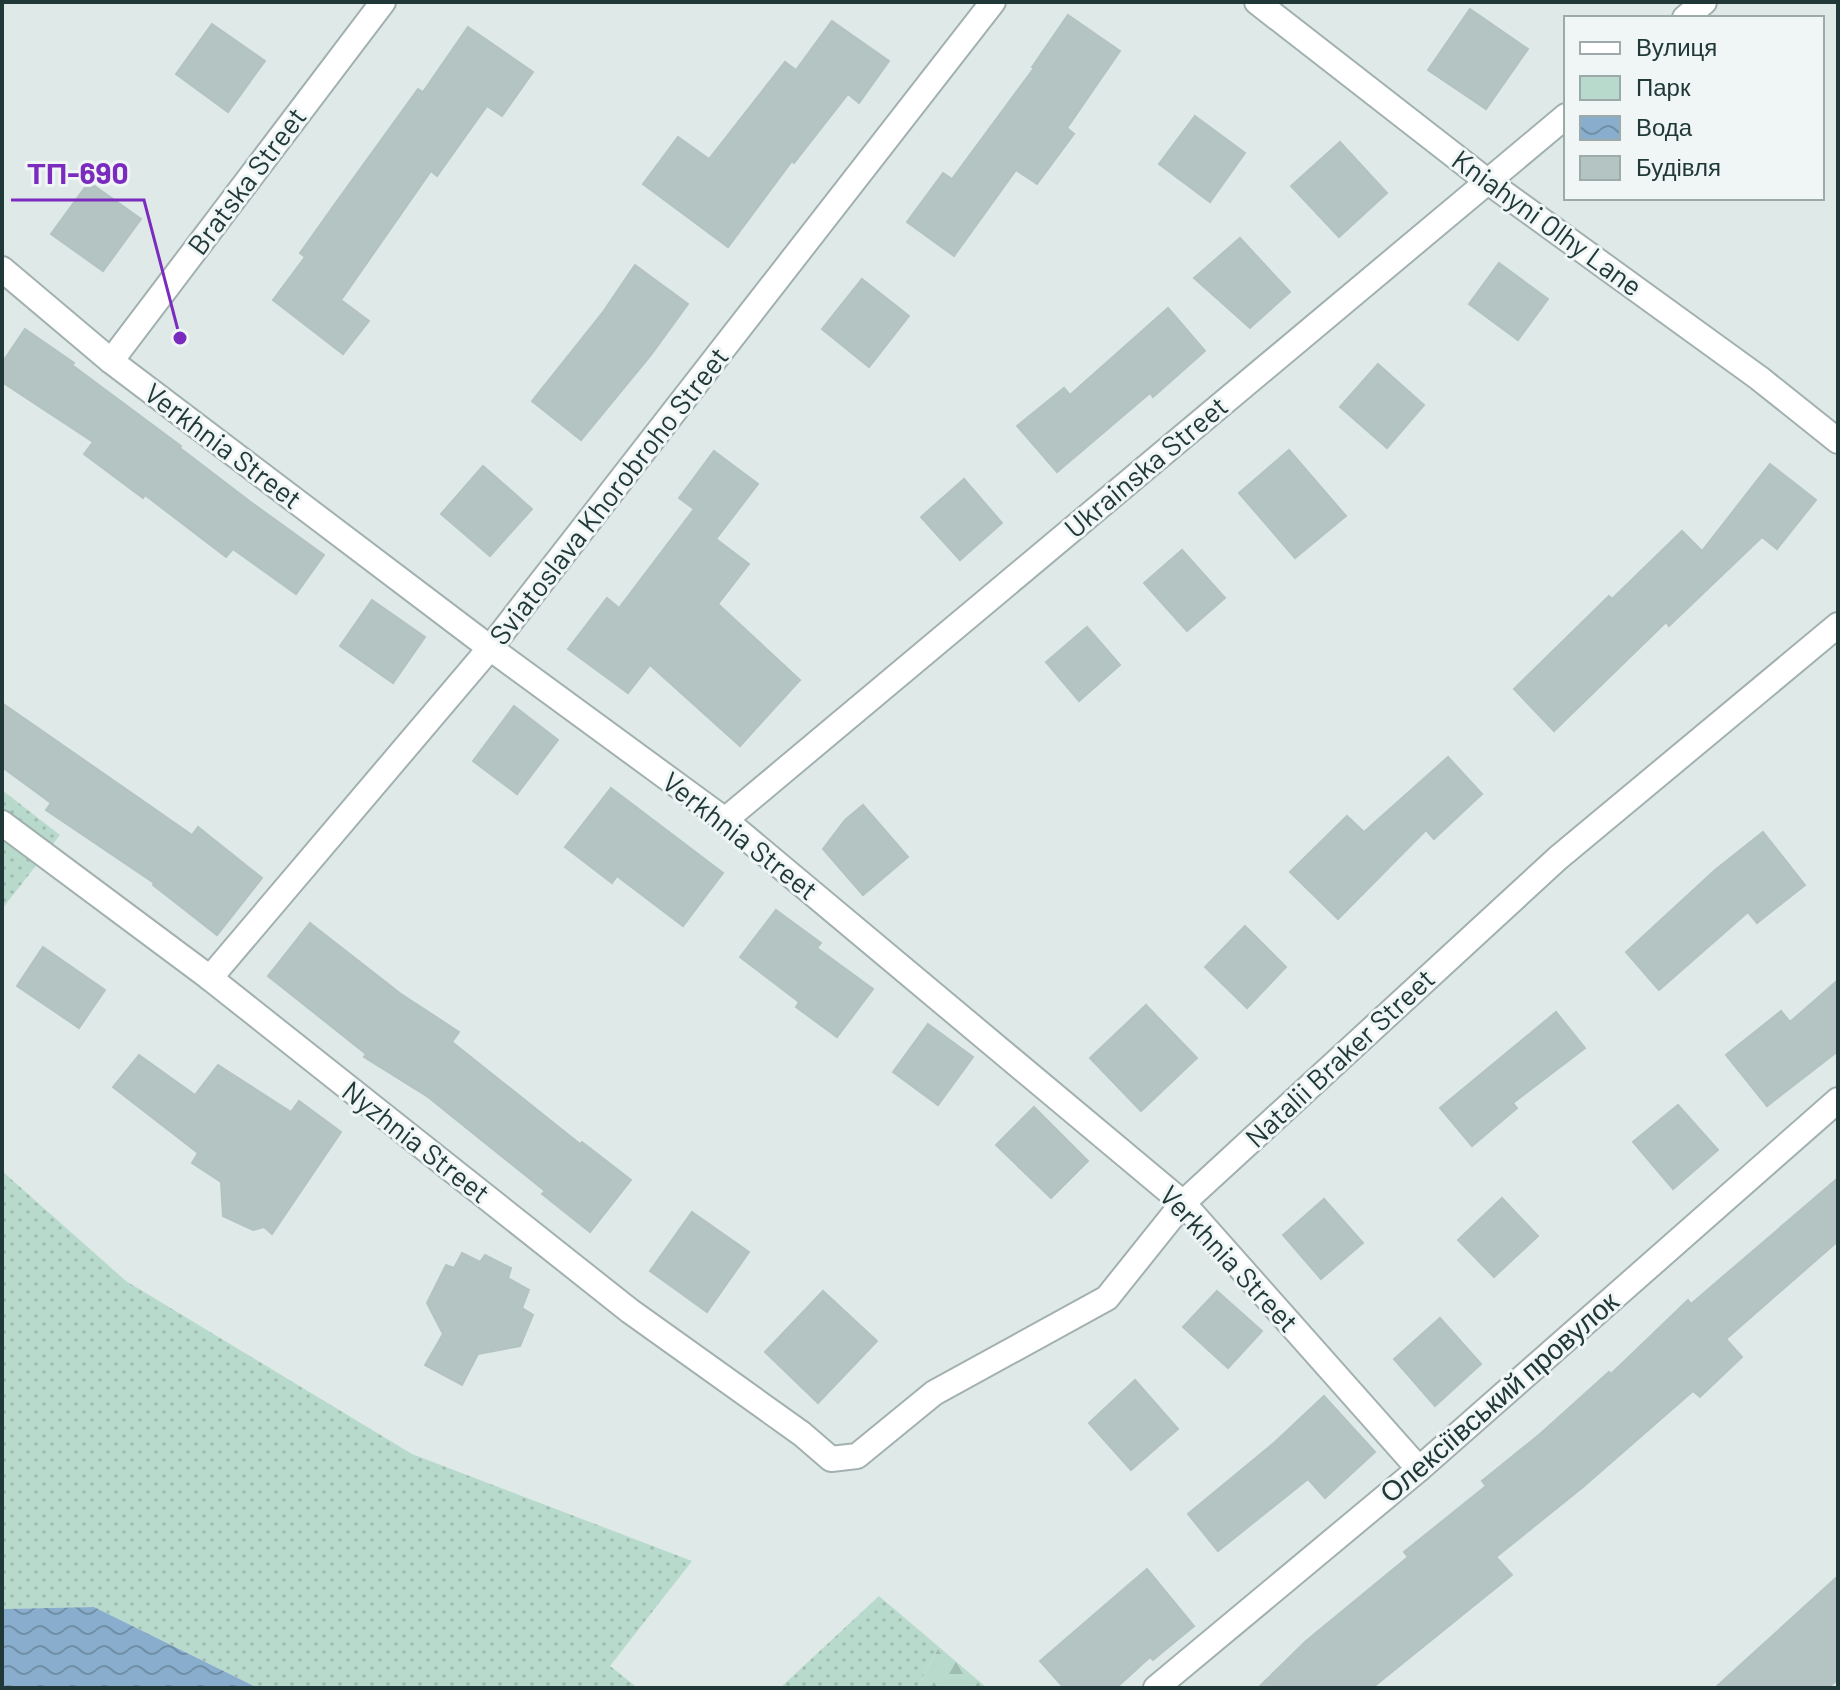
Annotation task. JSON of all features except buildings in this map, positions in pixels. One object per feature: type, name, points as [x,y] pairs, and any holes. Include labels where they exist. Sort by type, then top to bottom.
[{"type":"street","name":"Bratska Street","points":[[111,361],[383,2]]},
{"type":"street","name":"Sviatoslava Khorobroho Street","points":[[210,978],[490,648],[993,2]]},
{"type":"street","name":"Kniahyni Olhy Lane","points":[[1257,2],[1487,181],[1759,378],[1838,441]]},
{"type":"street","points":[[1687,16],[1704,2]]},
{"type":"street","name":"Ukrainska Street","points":[[725,820],[1564,118]]},
{"type":"street","name":"Verkhnia Street","points":[[2,269],[111,361],[490,648],[725,820],[1183,1203],[1419,1469]]},
{"type":"street","name":"Natalii Braker Street","points":[[831,1459],[857,1456],[934,1393],[1107,1298],[1183,1203],[1558,858],[1838,625]]},
{"type":"street","name":"Nyzhnia Street","points":[[2,823],[210,978],[630,1311],[802,1434],[831,1459]]},
{"type":"street","name":"Олексіївський провулок","points":[[1156,1688],[1419,1469],[1838,1100]]},
{"type":"green space","points":[[2,790],[60,835],[2,909]]},
{"type":"green space","points":[[2,1171],[126,1281],[412,1454],[692,1561],[610,1666],[638,1688],[258,1688],[94,1607],[2,1609]]},
{"type":"green space","points":[[879,1596],[939,1647],[917,1688],[780,1688]]},
{"type":"green space","points":[[939,1647],[987,1688],[917,1688]]},
{"type":"water","points":[[94,1607],[258,1688],[2,1688],[2,1609]]},
{"type":"place","name":"ТП-690","points":[[180,338]]}]
